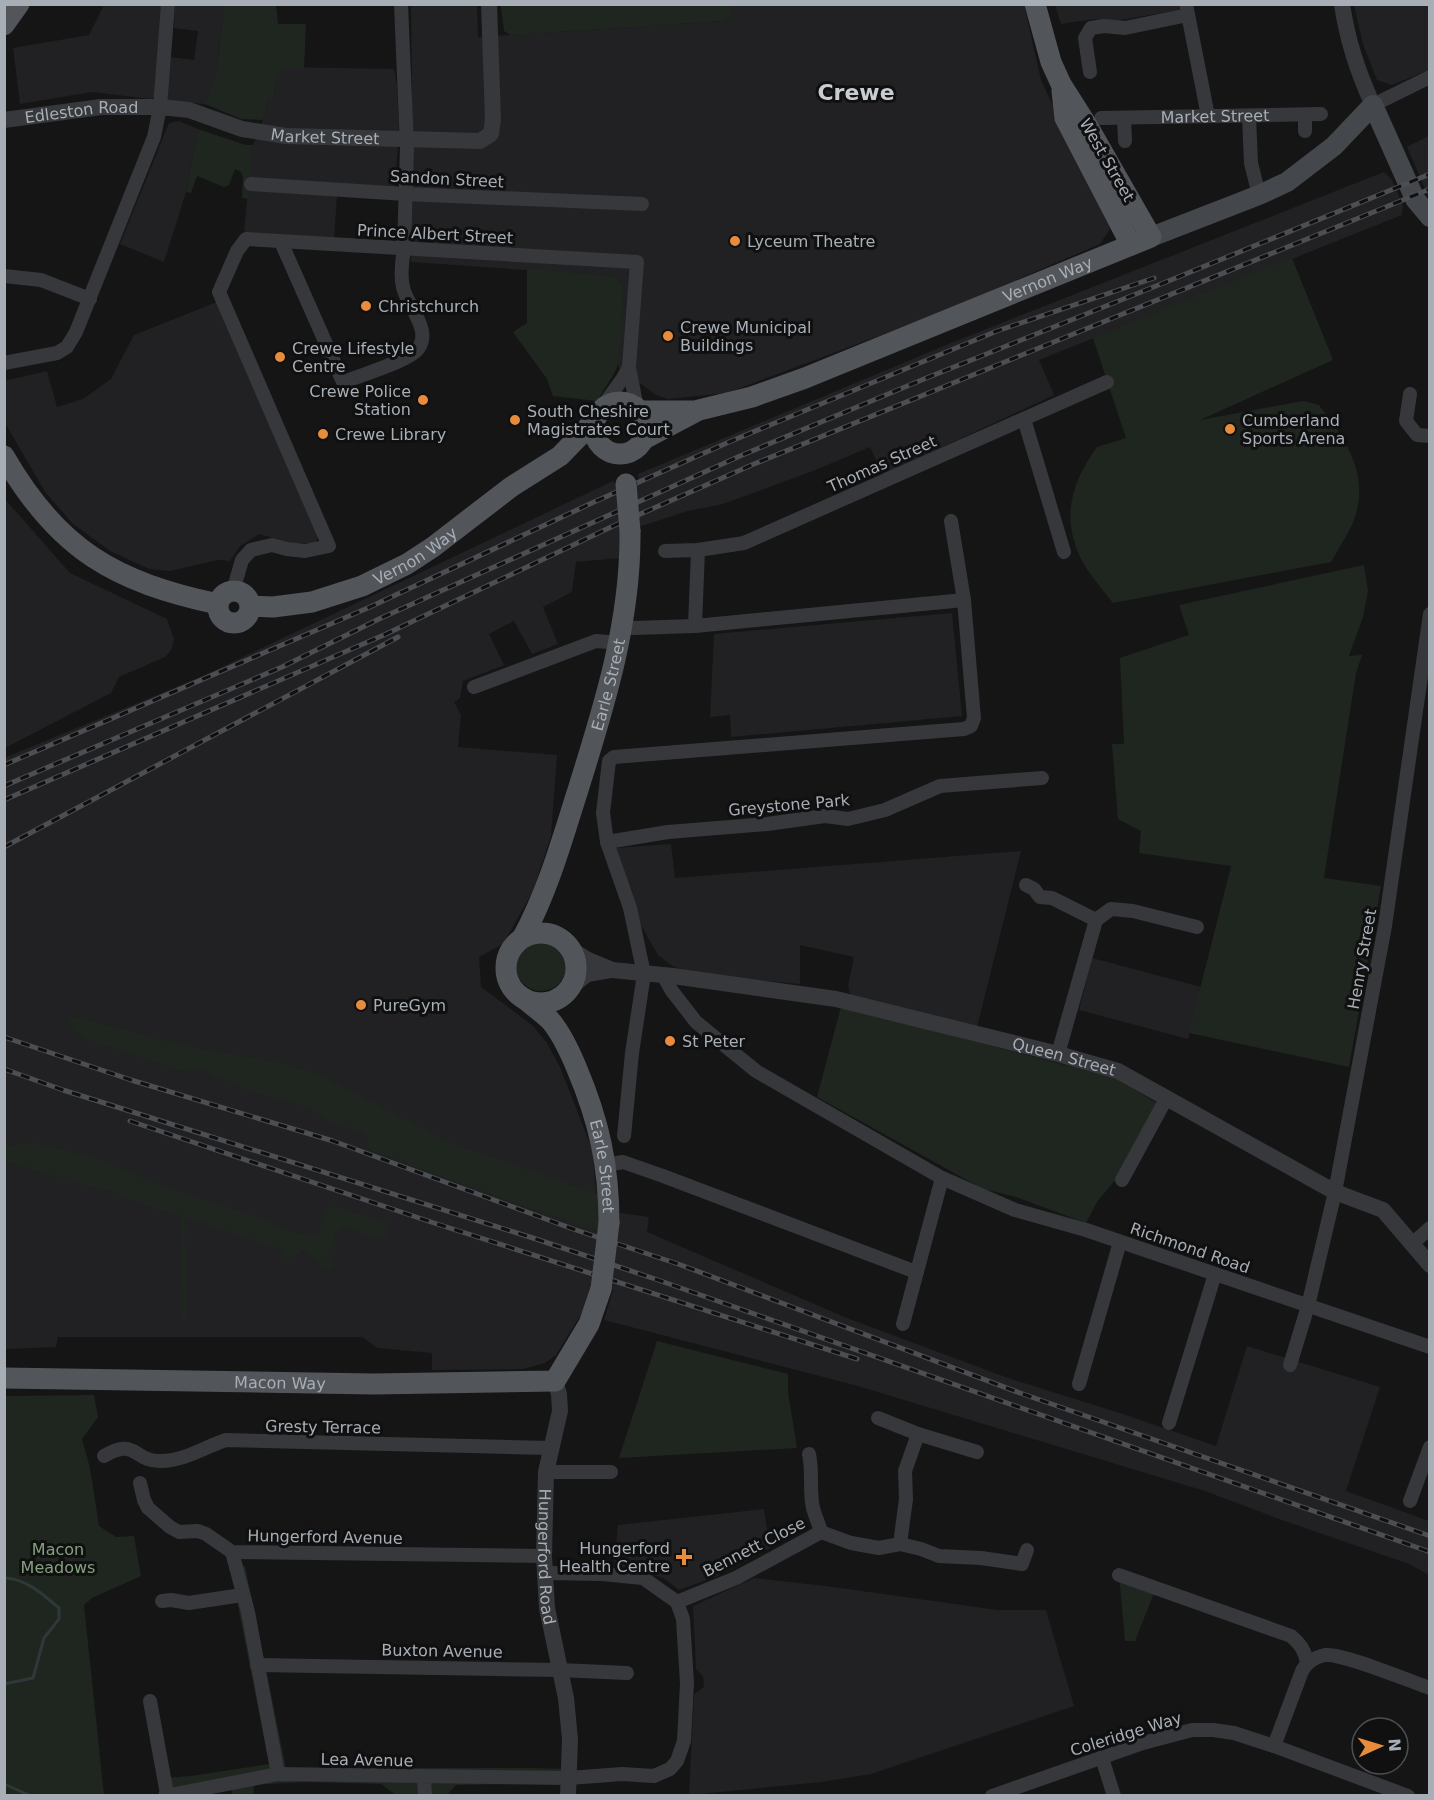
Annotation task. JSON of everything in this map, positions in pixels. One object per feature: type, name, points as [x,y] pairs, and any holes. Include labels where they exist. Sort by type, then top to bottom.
[{"type":"main road","points":[[4,25],[19,4]]},
{"type":"main road","name":"West Street","points":[[1035,4],[1051,62],[1061,84],[1088,125],[1151,237]]},
{"type":"main road","name":"West Street","points":[[1061,84],[1065,118],[1131,245]]},
{"type":"main road","points":[[1373,105],[1415,199],[1430,217]]},
{"type":"main road","name":"Vernon Way","points":[[641,443],[699,411],[752,397],[805,378],[1259,195],[1287,182],[1334,146],[1373,105]]},
{"type":"main road","points":[[621,402],[638,410],[645,422],[641,443],[628,454],[610,453],[596,440],[593,430],[597,416],[608,404],[621,402]]},
{"type":"main road","name":"Vernon Way","points":[[638,410],[699,411]]},
{"type":"main road","name":"Vernon Way","points":[[250,606],[266,608],[312,602],[383,577],[419,556],[511,487],[560,456],[597,416]]},
{"type":"main road","name":"Earle Street","points":[[626,480],[641,443]]},
{"type":"main road","name":"Vernon Way","points":[[560,456],[591,451],[610,453]]},
{"type":"main road","name":"Earle Street","points":[[523,938],[548,886],[596,734],[621,634],[630,553],[630,531],[626,480],[610,453]]},
{"type":"main road","points":[[4,456],[34,502],[54,526],[92,557],[122,574],[185,597],[226,598],[243,593],[250,606],[244,619],[236,623],[223,618],[226,598]]},
{"type":"main road","name":"Earle Street","points":[[548,886],[551,916],[567,945]]},
{"type":"main road","points":[[543,932],[553,934],[567,945],[577,969],[568,990],[557,999],[546,1003],[535,1003],[525,999],[513,988],[506,971],[509,952],[523,938],[533,933],[543,932]]},
{"type":"main road","name":"Earle Street","points":[[566,1044],[562,1015],[568,990]]},
{"type":"main road","name":"Earle Street","points":[[525,999],[550,1021],[566,1044],[589,1098],[600,1133],[606,1165],[609,1223],[601,1289],[589,1324],[555,1381]]},
{"type":"main road","name":"Macon Way","points":[[4,1378],[374,1384],[555,1381]]},
{"type":"street","points":[[4,363],[50,355],[64,350],[76,332],[154,137],[160,107],[168,4]]},
{"type":"street","points":[[281,242],[343,382],[412,353],[420,344],[421,327],[403,287],[406,139],[401,4]]},
{"type":"street","name":"Market Street","points":[[160,107],[202,113],[230,125],[256,132],[286,136],[480,141],[491,134],[493,119],[489,4]]},
{"type":"street","points":[[1342,4],[1354,56],[1373,105],[1430,76]]},
{"type":"street","points":[[1090,72],[1085,38],[1091,28],[1125,27],[1187,10],[1208,116]]},
{"type":"street","points":[[1070,48],[1085,47]]},
{"type":"street","name":"Edleston Road","points":[[4,120],[101,107],[160,107]]},
{"type":"street","name":"Market Street","points":[[1101,118],[1321,114]]},
{"type":"street","points":[[1305,115],[1305,131]]},
{"type":"street","points":[[1249,116],[1251,163],[1259,195]]},
{"type":"street","points":[[1124,118],[1125,141]]},
{"type":"street","name":"Sandon Street","points":[[251,184],[405,194],[642,204]]},
{"type":"street","name":"Prince Albert Street","points":[[226,598],[239,567],[251,550],[272,545],[305,551],[329,546],[219,292],[237,251],[246,239],[637,262],[629,367]]},
{"type":"street","points":[[4,276],[41,280],[90,298]]},
{"type":"street","points":[[629,367],[638,410]]},
{"type":"street","points":[[597,416],[629,367]]},
{"type":"street","name":"Thomas Street","points":[[665,551],[699,550],[744,543],[1107,382]]},
{"type":"street","points":[[1410,394],[1406,421],[1417,435],[1430,436]]},
{"type":"street","points":[[1024,419],[1064,552]]},
{"type":"street","points":[[474,687],[633,628],[695,626],[964,600],[951,521]]},
{"type":"street","points":[[695,626],[699,550]]},
{"type":"street","name":"Earle Street","points":[[624,1136],[644,974],[630,908],[607,842],[603,813],[609,761],[614,757],[964,729],[971,726],[974,718],[964,600]]},
{"type":"street","name":"Henry Street","points":[[1290,1365],[1308,1306],[1335,1192],[1385,926],[1429,616]]},
{"type":"street","name":"Greystone Park","points":[[607,842],[668,832],[767,824],[825,816],[848,819],[885,810],[940,786],[1041,778]]},
{"type":"street","points":[[1026,885],[1034,889],[1040,897],[1052,898],[1096,920]]},
{"type":"street","points":[[1058,1054],[1096,920],[1111,909],[1133,911],[1197,927]]},
{"type":"street","points":[[567,945],[588,960],[612,970]]},
{"type":"street","points":[[568,990],[587,974],[612,970]]},
{"type":"street","name":"Queen Street","points":[[612,970],[836,999],[1118,1071],[1335,1192],[1383,1210],[1430,1265]]},
{"type":"street","name":"Richmond Road","points":[[663,975],[672,991],[696,1022],[756,1071],[942,1178],[1015,1210],[1120,1242],[1430,1347]]},
{"type":"street","points":[[1122,1180],[1166,1099]]},
{"type":"street","points":[[606,1165],[623,1162],[916,1272]]},
{"type":"street","points":[[903,1324],[942,1178]]},
{"type":"street","points":[[1412,1244],[1430,1227]]},
{"type":"street","points":[[1079,1384],[1120,1242]]},
{"type":"street","points":[[1169,1423],[1215,1274]]},
{"type":"street","name":"Hungerford Road","points":[[555,1381],[559,1394],[560,1411],[546,1472],[544,1564],[547,1608],[566,1698],[570,1739],[568,1796]]},
{"type":"street","points":[[878,1418],[918,1434],[977,1452]]},
{"type":"street","points":[[900,1544],[906,1499],[905,1471],[918,1434]]},
{"type":"street","name":"Gresty Terrace","points":[[104,1456],[115,1450],[126,1448],[135,1451],[147,1460],[176,1460],[226,1440],[550,1448]]},
{"type":"street","points":[[1410,1501],[1430,1447]]},
{"type":"street","points":[[809,1454],[812,1468],[813,1508],[821,1532]]},
{"type":"street","points":[[546,1472],[611,1472]]},
{"type":"street","name":"Hungerford Avenue","points":[[140,1483],[148,1508],[170,1527],[179,1532],[198,1531],[206,1534],[232,1552],[544,1564],[643,1578],[677,1602]]},
{"type":"street","name":"Bennett Close","points":[[677,1602],[736,1578],[821,1532],[851,1543],[879,1548],[900,1544],[939,1556],[981,1558],[1037,1565]]},
{"type":"street","points":[[1022,1564],[1027,1550]]},
{"type":"street","points":[[232,1552],[248,1612],[278,1774]]},
{"type":"street","points":[[1119,1575],[1291,1636],[1305,1652],[1307,1663]]},
{"type":"street","points":[[168,1596],[189,1603],[242,1595]]},
{"type":"street","name":"Lea Avenue","points":[[166,1795],[231,1789],[278,1774],[424,1778],[570,1778],[622,1774],[654,1776],[670,1768],[677,1761],[684,1740],[687,1683],[684,1628],[677,1602]]},
{"type":"street","points":[[1274,1746],[1302,1671],[1307,1663],[1325,1655],[1337,1656],[1430,1688]]},
{"type":"street","name":"Buxton Avenue","points":[[257,1665],[627,1673]]},
{"type":"street","points":[[150,1701],[166,1795]]},
{"type":"street","name":"Coleridge Way","points":[[997,1795],[1143,1743],[1192,1730],[1213,1730],[1234,1733],[1274,1746],[1408,1796]]},
{"type":"street","points":[[1102,1758],[1114,1796]]},
{"type":"street","points":[[424,1778],[424,1796]]},
{"type":"shaded area","points":[[411,4],[477,5],[478,37],[724,21],[733,12],[731,5],[1024,5],[1041,80],[1065,132],[1108,213],[1110,229],[1100,244],[932,316],[727,393],[668,399],[656,395],[618,367],[623,293],[621,284],[614,276],[411,262]]},
{"type":"shaded area","points":[[1178,4],[1179,10],[1115,21],[1094,19],[1061,24],[1055,5]]},
{"type":"shaded area","points":[[104,5],[164,5],[156,96],[151,99],[92,92],[20,104],[13,48],[89,35]]},
{"type":"shaded area","points":[[175,5],[224,5],[217,68],[205,104],[167,101],[170,57],[194,60],[198,31],[174,28]]},
{"type":"shaded area","points":[[1354,5],[1428,5],[1430,8],[1429,70],[1392,85],[1377,80],[1363,44]]},
{"type":"shaded area","points":[[282,67],[394,69],[399,129],[394,199],[337,196],[334,238],[255,235],[244,231],[253,145],[268,100],[273,100],[276,80],[279,80]]},
{"type":"shaded area","points":[[179,121],[198,129],[186,192],[164,262],[120,244],[169,123]]},
{"type":"shaded area","points":[[1429,136],[1429,198],[1407,147]]},
{"type":"shaded area","points":[[1384,172],[1392,180],[1403,205],[1402,215],[1039,360],[1054,395],[883,475],[870,447],[723,504],[688,511],[638,527],[621,558],[576,562],[572,592],[543,607],[558,644],[532,654],[514,621],[489,634],[504,665],[463,681],[460,698],[454,702],[461,715],[458,747],[557,755],[551,836],[533,891],[503,944],[479,957],[481,987],[532,1025],[547,1043],[560,1067],[592,1149],[600,1230],[618,1234],[620,1213],[649,1217],[647,1232],[847,1318],[1008,1378],[1216,1446],[1247,1346],[1380,1387],[1346,1491],[1429,1521],[1429,1575],[1409,1564],[1205,1491],[858,1386],[604,1320],[613,1290],[593,1284],[591,1298],[556,1355],[545,1363],[523,1369],[432,1370],[432,1353],[377,1348],[362,1337],[58,1337],[56,1347],[5,1349],[4,758],[203,676],[613,481],[619,487],[639,479],[638,474],[951,343]]},
{"type":"shaded area","points":[[217,302],[318,535],[316,543],[292,543],[259,534],[240,546],[230,561],[218,560],[170,571],[149,569],[110,551],[72,523],[45,492],[5,423],[4,381],[47,371],[57,407],[83,399],[111,379],[134,335]]},
{"type":"shaded area","points":[[4,498],[70,573],[167,619],[174,639],[171,650],[165,657],[119,677],[111,693],[5,748]]},
{"type":"shaded area","points":[[952,613],[962,716],[731,737],[730,715],[710,717],[714,634]]},
{"type":"shaded area","points":[[671,844],[675,878],[1021,851],[977,1027],[851,995],[848,986],[854,957],[800,945],[800,984],[713,976],[674,967],[658,955],[639,922],[616,848]]},
{"type":"shaded area","points":[[1092,958],[1201,987],[1188,1039],[1079,1010]]},
{"type":"shaded area","name":"Hungerford Health Centre","points":[[764,1509],[770,1548],[717,1576],[679,1590],[663,1578],[636,1569],[614,1567],[618,1525]]},
{"type":"shaded area","points":[[754,1578],[998,1610],[1046,1610],[1074,1706],[871,1774],[822,1782],[689,1795],[694,1694],[704,1687],[703,1676],[696,1669],[693,1606]]},
{"type":"green space","points":[[501,4],[731,4],[733,12],[724,21],[511,35],[504,31],[501,8]]},
{"type":"green space","points":[[224,5],[276,5],[278,24],[306,24],[304,68],[282,68],[279,80],[276,81],[273,100],[268,100],[263,120],[241,119],[205,104],[217,68]]},
{"type":"green space","points":[[198,129],[246,145],[253,145],[248,199],[242,198],[243,177],[241,172],[235,169],[229,185],[224,187],[197,176],[191,193],[186,192]]},
{"type":"green space","name":"Cumberland Sports Arena","points":[[1292,258],[1333,360],[1200,420],[1303,401],[1319,405],[1347,446],[1358,475],[1357,507],[1350,530],[1331,562],[1113,603],[1083,563],[1074,542],[1071,527],[1072,499],[1088,460],[1097,447],[1126,438],[1093,338]]},
{"type":"green space","points":[[527,269],[614,276],[621,284],[623,293],[619,361],[597,401],[553,396],[547,379],[513,332],[527,323]]},
{"type":"green space","points":[[1364,565],[1368,591],[1363,617],[1349,656],[1362,655],[1356,673],[1324,878],[1381,886],[1349,1067],[1189,1033],[1231,866],[1139,853],[1141,831],[1118,819],[1112,744],[1124,744],[1120,658],[1189,635],[1179,605]]},
{"type":"green space","points":[[536,941],[546,941],[559,948],[566,961],[566,971],[559,984],[546,991],[536,991],[527,987],[520,980],[516,971],[516,961],[520,952],[527,945]]},
{"type":"green space","points":[[841,1007],[1115,1078],[1160,1105],[1122,1172],[1097,1202],[1086,1223],[1016,1197],[983,1189],[817,1097]]},
{"type":"green space","points":[[71,1016],[181,1045],[289,1065],[323,1077],[452,1144],[598,1194],[599,1230],[514,1203],[373,1151],[368,1146],[368,1137],[353,1129],[332,1123],[311,1109],[294,1102],[249,1091],[232,1082],[212,1077],[209,1071],[201,1068],[185,1072],[93,1042],[75,1031],[70,1020]]},
{"type":"green space","points":[[37,1143],[95,1158],[176,1191],[246,1213],[292,1232],[318,1236],[324,1215],[332,1206],[388,1223],[387,1238],[380,1240],[345,1227],[337,1231],[327,1258],[333,1265],[331,1271],[304,1250],[287,1260],[281,1249],[185,1217],[186,1320],[182,1321],[180,1295],[183,1241],[180,1215],[147,1206],[108,1190],[88,1186],[67,1176],[57,1177],[5,1160],[5,1145]]},
{"type":"green space","points":[[657,1341],[788,1374],[788,1392],[797,1448],[619,1458]]},
{"type":"green space","name":"Macon Meadows","points":[[94,1395],[98,1417],[82,1439],[90,1468],[99,1526],[116,1537],[134,1536],[141,1576],[92,1598],[84,1605],[104,1795],[5,1795],[5,1396]]},
{"type":"green space","points":[[235,1564],[245,1566],[286,1768],[570,1769],[510,1784],[456,1785],[446,1796],[396,1795],[381,1784],[304,1782],[254,1785],[253,1795],[232,1795],[231,1783],[167,1794],[164,1778],[269,1764],[236,1596]]},
{"type":"green space","points":[[1119,1575],[1156,1588],[1135,1641],[1125,1641]]},
{"type":"waterway","points":[[4,1578],[27,1584],[59,1608],[59,1619],[44,1638],[33,1678],[4,1684]]},
{"type":"waterway","points":[[4,1784],[31,1796]]},
{"type":"railway","points":[[4,786],[282,667],[379,619],[740,456],[1430,174]]},
{"type":"railway","points":[[4,800],[386,634],[611,527],[754,464],[1430,189]]},
{"type":"railway","points":[[4,765],[370,607],[594,502],[729,442],[997,331],[1154,278]]},
{"type":"railway","points":[[4,847],[398,637]]},
{"type":"railway","points":[[4,1037],[131,1080],[333,1141],[573,1229],[681,1265],[1020,1393],[1430,1536]]},
{"type":"railway","points":[[4,1069],[63,1090],[536,1239],[658,1280],[1430,1552]]},
{"type":"railway","points":[[130,1121],[434,1223],[857,1359]]},
{"type":"place","name":"Lyceum Theatre","points":[[735,241]]},
{"type":"place","name":"Christchurch","points":[[366,306]]},
{"type":"place","name":"Crewe Municipal Buildings","points":[[668,336]]},
{"type":"place","name":"Crewe Lifestyle Centre","points":[[280,357]]},
{"type":"place","name":"Crewe Police Station","points":[[423,400]]},
{"type":"place","name":"South Cheshire Magistrates Court","points":[[515,420]]},
{"type":"place","name":"Cumberland Sports Arena","points":[[1230,429]]},
{"type":"place","name":"Crewe Library","points":[[323,434]]},
{"type":"place","name":"PureGym","points":[[361,1005]]},
{"type":"place","name":"St Peter","points":[[670,1041]]},
{"type":"place","name":"Hungerford Health Centre","points":[[684,1557]]},
{"type":"district","name":"Crewe","points":[[856,92]]}]
